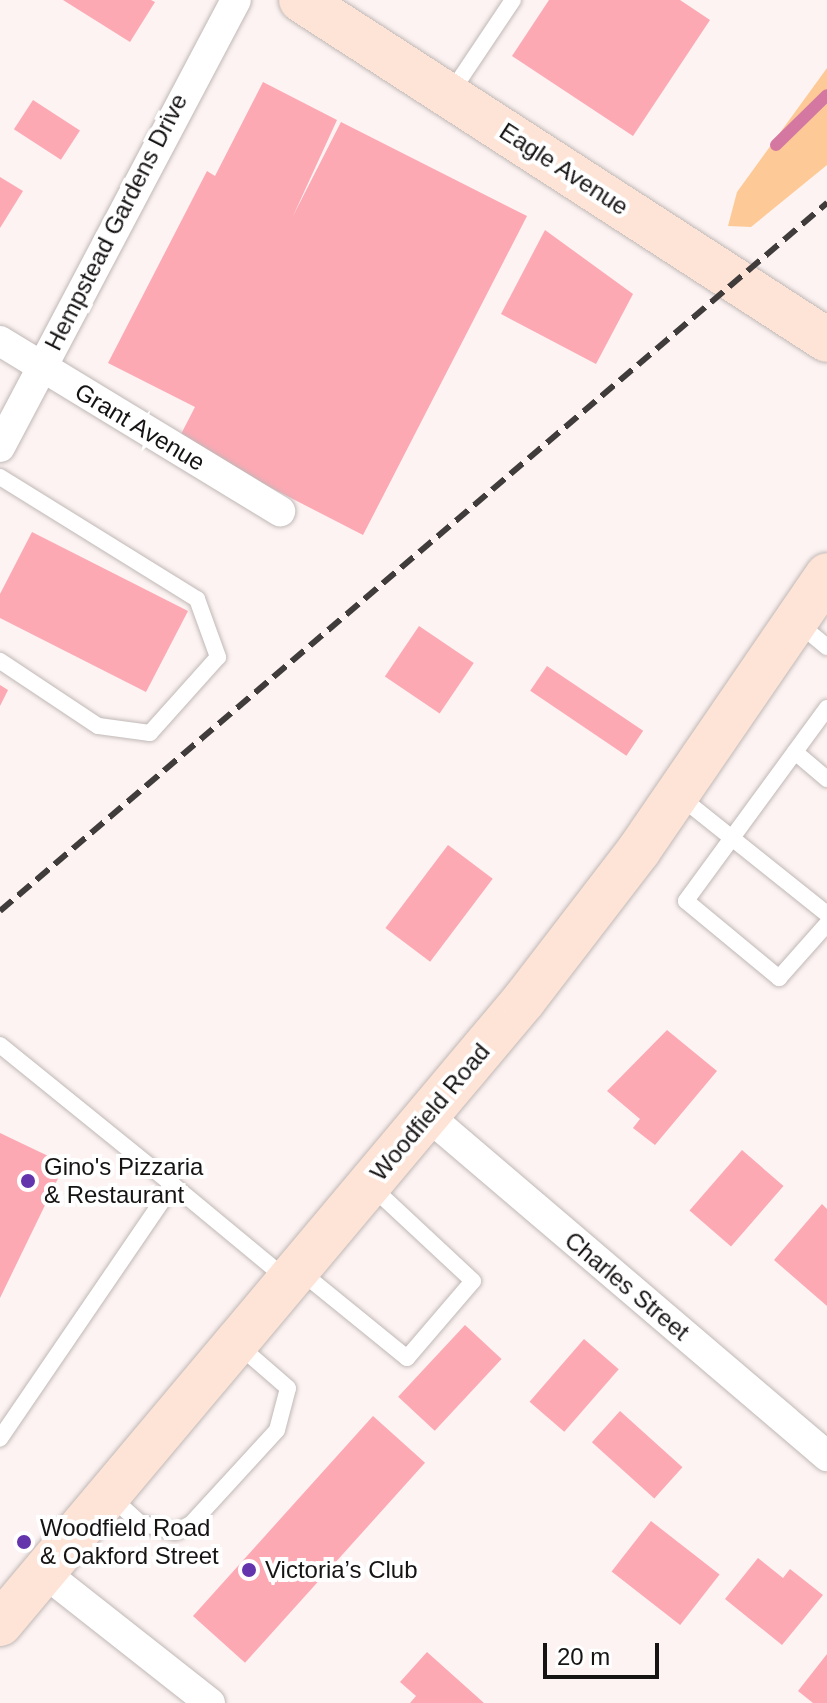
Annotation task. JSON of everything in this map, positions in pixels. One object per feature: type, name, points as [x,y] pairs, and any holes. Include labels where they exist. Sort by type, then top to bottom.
[{"type":"main road","name":"Eagle Avenue","points":[[301,0],[827,340]]},
{"type":"main road","name":"Woodfield Road","points":[[0,1624],[41,1570],[524,1000],[677,794],[811,634],[827,575]]},
{"type":"street","name":"Hempstead Gardens Drive","points":[[0,447],[236,0]]},
{"type":"street","name":"Grant Avenue","points":[[0,341],[280,511]]},
{"type":"street","name":"Charles Street","points":[[427,1115],[827,1456]]},
{"type":"street","points":[[41,1570],[210,1703]]},
{"type":"lane","points":[[449,95],[513,0]]},
{"type":"lane","points":[[0,477],[197,599],[218,657],[150,733],[98,726],[0,661]]},
{"type":"lane","points":[[827,708],[686,901],[779,978],[827,924]]},
{"type":"lane","points":[[795,752],[827,779]]},
{"type":"lane","points":[[677,794],[827,914]]},
{"type":"lane","points":[[0,1045],[173,1185],[407,1358],[473,1281],[369,1184]]},
{"type":"lane","points":[[0,1439],[173,1185]]},
{"type":"lane","points":[[106,1493],[140,1523],[175,1532],[191,1524],[277,1430],[288,1388],[235,1342]]},
{"type":"shaded area","points":[[827,68],[827,165],[751,227],[728,226],[737,192]]},
{"type":"building","points":[[63,0],[151,0],[155,2],[130,42]]},
{"type":"building","points":[[549,0],[680,0],[710,20],[633,136],[512,56]]},
{"type":"building","points":[[263,82],[337,120],[293,216],[341,122],[527,216],[363,535],[178,440],[195,407],[108,363],[207,171],[215,176]]},
{"type":"building","points":[[33,100],[80,130],[61,160],[14,129]]},
{"type":"building","points":[[0,177],[23,191],[0,228]]},
{"type":"building","points":[[545,230],[633,294],[596,364],[501,314]]},
{"type":"building","points":[[32,532],[188,611],[146,692],[0,618],[0,594]]},
{"type":"building","points":[[419,626],[474,663],[440,713],[385,677]]},
{"type":"building","points":[[547,666],[643,731],[626,756],[530,691]]},
{"type":"building","points":[[0,685],[8,690],[0,706]]},
{"type":"building","points":[[448,845],[493,879],[430,962],[385,928]]},
{"type":"building","points":[[667,1030],[717,1071],[655,1145],[633,1128],[640,1119],[607,1091]]},
{"type":"building","points":[[0,1133],[65,1164],[0,1298]]},
{"type":"building","points":[[742,1150],[784,1186],[731,1246],[690,1210]]},
{"type":"building","points":[[822,1204],[827,1209],[827,1306],[774,1260]]},
{"type":"building","points":[[465,1325],[502,1359],[435,1431],[398,1397]]},
{"type":"building","points":[[584,1339],[619,1369],[564,1432],[530,1402]]},
{"type":"building","points":[[620,1411],[682,1467],[654,1498],[592,1442]]},
{"type":"building","points":[[373,1416],[425,1463],[245,1663],[193,1616]]},
{"type":"building","points":[[651,1521],[720,1575],[680,1625],[612,1571]]},
{"type":"building","points":[[758,1558],[783,1578],[790,1569],[823,1595],[782,1645],[725,1599]]},
{"type":"building","points":[[427,1652],[484,1703],[410,1703],[416,1696],[400,1682]]},
{"type":"building","points":[[827,1654],[827,1703],[813,1703],[798,1691]]},
{"type":"waterway","points":[[776,145],[827,95]]},
{"type":"railway","points":[[0,911],[827,203]]},
{"type":"place","name":"Gino's Pizzaria & Restaurant","points":[[28,1181]]},
{"type":"place","name":"Woodfield Road & Oakford Street","points":[[24,1542]]},
{"type":"place","name":"Victoria’s Club","points":[[249,1570]]}]
